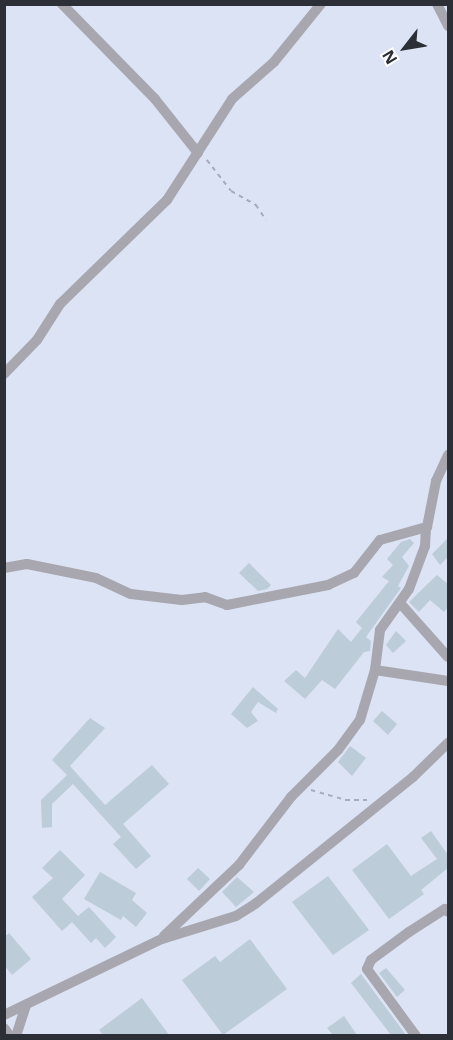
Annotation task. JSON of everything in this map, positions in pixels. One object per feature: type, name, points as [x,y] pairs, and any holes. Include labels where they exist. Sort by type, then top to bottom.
[{"type":"street","points":[[62,4],[155,99],[198,153]]},
{"type":"street","points":[[4,374],[37,340],[60,304],[167,200],[232,99],[274,62],[321,4]]},
{"type":"street","points":[[437,4],[448,27]]},
{"type":"street","points":[[162,939],[239,865],[360,720],[375,670],[380,630],[400,603],[421,561],[436,481],[448,455]]},
{"type":"street","points":[[4,568],[27,564],[96,578],[131,594],[182,600],[205,597],[231,604],[296,593],[347,578],[380,540],[426,529]]},
{"type":"street","points":[[400,603],[448,657]]},
{"type":"street","points":[[375,670],[448,681]]},
{"type":"street","points":[[7,1011],[26,1005],[162,939],[236,916],[255,904],[380,804],[448,743]]},
{"type":"street","points":[[416,1035],[367,969],[371,960],[409,932],[446,909],[448,912]]},
{"type":"street","points":[[16,1035],[26,1005]]},
{"type":"street","points":[[4,1028],[10,1035]]},
{"type":"path","points":[[198,153],[219,171],[231,191],[256,205],[266,220]]},
{"type":"path","points":[[302,787],[380,804]]},
{"type":"building","points":[[448,538],[448,557],[440,565],[432,554]]},
{"type":"building","points":[[410,539],[414,543],[402,557],[409,566],[398,586],[401,588],[366,637],[371,641],[370,651],[364,652],[335,689],[322,680],[305,699],[284,681],[296,670],[305,678],[338,629],[351,642],[362,628],[356,622],[389,581],[382,577],[393,565],[387,559],[401,542]]},
{"type":"building","points":[[249,563],[271,585],[267,589],[258,591],[239,573]]},
{"type":"building","points":[[437,575],[448,584],[448,607],[444,612],[430,600],[419,612],[409,602]]},
{"type":"building","points":[[396,631],[406,641],[393,653],[386,645]]},
{"type":"building","points":[[253,687],[278,709],[276,713],[258,702],[251,712],[258,721],[247,728],[231,714]]},
{"type":"building","points":[[382,711],[397,724],[388,735],[373,721]]},
{"type":"building","points":[[90,718],[105,728],[70,766],[105,805],[152,765],[169,784],[123,824],[151,856],[136,869],[113,844],[121,837],[73,784],[52,804],[52,827],[42,828],[41,800],[67,775],[52,760]]},
{"type":"building","points":[[350,746],[366,758],[352,776],[338,762]]},
{"type":"building","points":[[431,831],[448,855],[448,868],[421,890],[424,894],[389,919],[352,870],[387,844],[411,876],[437,859],[421,838]]},
{"type":"building","points":[[60,850],[85,875],[62,899],[78,916],[89,907],[116,937],[105,948],[96,938],[91,943],[72,922],[62,931],[32,897],[53,878],[42,868]]},
{"type":"building","points":[[198,868],[210,879],[199,891],[187,879]]},
{"type":"building","points":[[100,872],[136,893],[132,900],[147,913],[136,927],[123,916],[121,920],[84,899]]},
{"type":"building","points":[[328,876],[369,930],[333,955],[292,902]]},
{"type":"building","points":[[237,877],[254,892],[236,907],[222,892]]},
{"type":"building","points":[[9,933],[31,959],[12,975],[4,965],[4,937]]},
{"type":"building","points":[[250,939],[287,989],[223,1035],[182,980],[215,956],[220,962]]},
{"type":"building","points":[[386,968],[405,990],[397,997],[379,973]]},
{"type":"building","points":[[361,974],[406,1035],[391,1035],[351,983]]},
{"type":"building","points":[[142,998],[169,1035],[103,1035],[99,1030]]},
{"type":"building","points":[[344,1016],[357,1035],[333,1035],[327,1028]]}]
